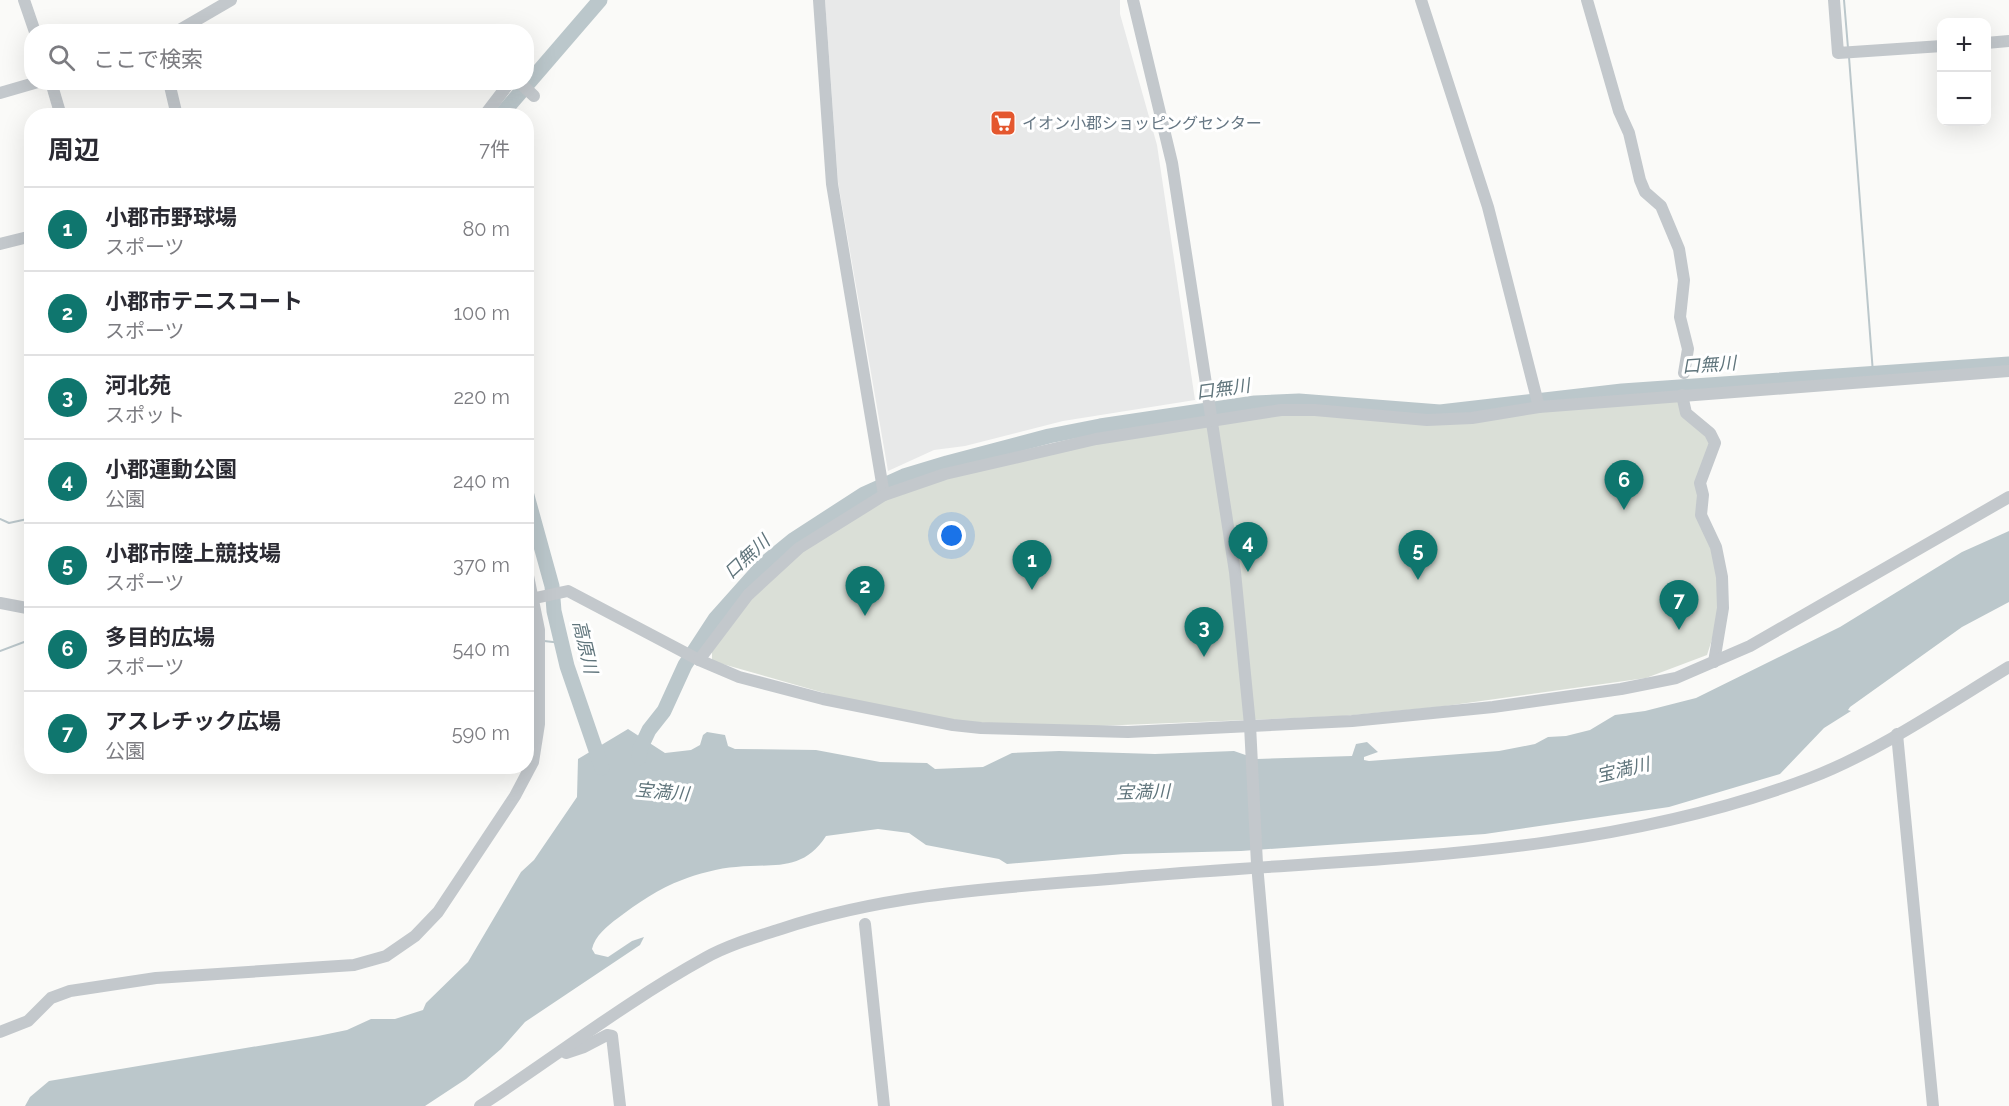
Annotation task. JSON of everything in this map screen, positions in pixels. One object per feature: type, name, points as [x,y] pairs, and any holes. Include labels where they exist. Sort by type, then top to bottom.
[{"type":"street","points":[[24,0],[32,24]]},
{"type":"street","points":[[190,24],[231,0]]},
{"type":"street","points":[[819,0],[832,184],[884,495]]},
{"type":"street","points":[[1133,0],[1172,163],[1236,580],[1251,730],[1257,865],[1278,1106]]},
{"type":"street","points":[[1421,0],[1488,207],[1539,407]]},
{"type":"street","points":[[1587,0],[1619,111],[1629,133],[1640,180],[1645,192],[1661,206],[1679,249],[1684,280],[1680,317],[1688,349],[1684,373]]},
{"type":"street","points":[[1834,0],[1838,53],[1937,46]]},
{"type":"street","points":[[1991,43],[2009,41]]},
{"type":"street","points":[[0,93],[24,86]]},
{"type":"street","points":[[53,90],[59,108]]},
{"type":"street","points":[[171,90],[175,108]]},
{"type":"street","points":[[490,108],[504,90]]},
{"type":"street","points":[[527,90],[532,95]]},
{"type":"street","points":[[0,244],[24,238]]},
{"type":"street","points":[[699,660],[748,595],[799,548],[884,495],[991,461],[1096,439],[1281,410],[1315,410],[1427,420],[1472,418],[1539,407],[2009,371]]},
{"type":"street","points":[[1682,395],[1686,413],[1710,434],[1715,443],[1700,483],[1703,495],[1700,507],[1716,547],[1722,577],[1723,608],[1714,663]]},
{"type":"street","points":[[534,598],[568,591],[699,660],[739,677],[823,699],[981,728],[1128,732],[1251,730],[1504,705],[1646,685],[1676,678],[1750,646],[2009,497]]},
{"type":"street","points":[[0,603],[24,608]]},
{"type":"street","points":[[534,608],[539,630],[539,723],[534,756]]},
{"type":"street","points":[[480,1106],[707,956],[785,927],[893,902],[938,895],[1046,883],[1257,865],[1510,847],[1636,829],[1711,811],[1814,777],[1897,734],[2009,667]]},
{"type":"street","points":[[1897,734],[1933,1106]]},
{"type":"street","points":[[0,1032],[28,1021],[51,998],[70,991],[156,978],[354,965],[386,956],[415,936],[438,912],[515,796],[527,774]]},
{"type":"street","points":[[865,924],[884,1106]]},
{"type":"street","points":[[559,1053],[584,1047],[607,1035],[612,1036],[620,1106]]},
{"type":"shaded area","name":"イオン小郡ショッピングセンター","points":[[825,0],[1120,0],[1120,14],[1157,145],[1195,400],[1063,421],[965,446],[934,450],[888,471],[838,182]]},
{"type":"shaded area","points":[[1677,398],[1713,446],[1698,479],[1720,582],[1716,627],[1707,655],[1646,678],[1438,707],[1343,716],[1072,727],[964,722],[856,702],[712,661],[712,648],[750,598],[804,548],[897,493],[1047,450],[1273,414],[1313,414],[1428,423]]},
{"type":"water","name":"宝満川","points":[[2009,531],[2009,602],[1962,627],[1850,707],[1848,710],[1851,711],[1824,728],[1780,774],[1669,807],[1485,834],[1241,851],[1124,854],[1007,864],[999,859],[926,845],[909,833],[878,829],[826,836],[817,848],[796,861],[708,872],[674,883],[640,902],[606,928],[592,949],[595,954],[608,957],[632,941],[644,937],[640,945],[525,1022],[501,1049],[466,1079],[425,1106],[25,1106],[30,1097],[49,1081],[318,1036],[347,1030],[371,1019],[395,1019],[423,1010],[426,1003],[468,962],[521,872],[534,860],[577,797],[578,759],[628,729],[665,753],[691,750],[700,745],[703,735],[707,732],[725,735],[728,746],[735,749],[816,750],[880,762],[927,763],[935,769],[983,767],[1012,753],[1059,751],[1155,754],[1234,751],[1257,759],[1352,756],[1356,744],[1367,742],[1378,752],[1364,757],[1364,760],[1369,761],[1499,751],[1535,744],[1548,737],[1566,736],[1590,730],[1615,715],[1645,711],[1696,698],[1840,627],[1962,552]]},
{"type":"waterway","name":"高原川","points":[[534,77],[600,0]]},
{"type":"waterway","points":[[1844,0],[1848,48]]},
{"type":"waterway","points":[[1849,57],[1873,373]]},
{"type":"waterway","name":"高原川","points":[[507,108],[522,90]]},
{"type":"waterway","name":"口無川","points":[[639,758],[640,749],[649,730],[664,711],[685,665],[715,619],[765,563],[793,540],[864,494],[904,476],[947,463],[1049,436],[1100,426],[1255,403],[1299,401],[1440,412],[1622,391],[2009,364]]},
{"type":"waterway","points":[[0,519],[9,523],[24,520]]},
{"type":"waterway","name":"高原川","points":[[534,521],[552,586],[554,611],[567,666],[602,768]]},
{"type":"waterway","points":[[544,641],[562,643]]},
{"type":"waterway","points":[[0,651],[24,642]]},
{"type":"place","name":"イオン小郡ショッピングセンター","points":[[1003,123]]},
{"type":"place","name":"多目的広場","points":[[1624,510]]},
{"type":"place","name":"小郡運動公園","points":[[1248,572]]},
{"type":"place","name":"小郡市陸上競技場","points":[[1418,580]]},
{"type":"place","name":"小郡市野球場","points":[[1032,590]]},
{"type":"place","name":"小郡市テニスコート","points":[[865,616]]},
{"type":"place","name":"アスレチック広場","points":[[1679,630]]},
{"type":"place","name":"河北苑","points":[[1204,657]]}]
